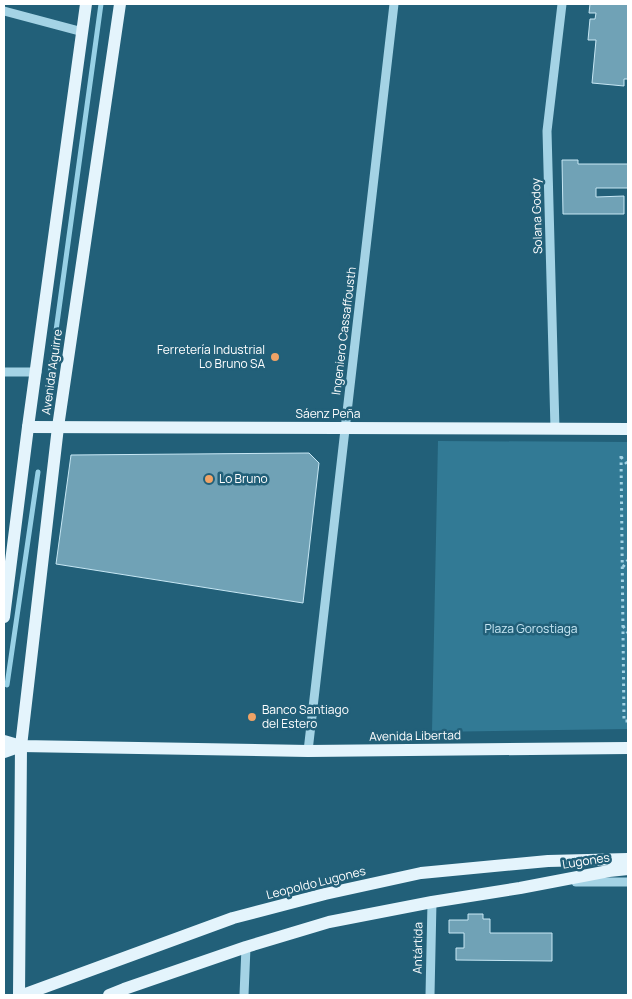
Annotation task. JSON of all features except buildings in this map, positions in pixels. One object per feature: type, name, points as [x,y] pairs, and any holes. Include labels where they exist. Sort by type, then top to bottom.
[{"type":"main road","name":"Avenida Aguirre","points":[[4,617],[86,4]]},
{"type":"main road","name":"Avenida Aguirre","points":[[18,995],[21,746],[58,427],[120,4]]},
{"type":"main road","name":"Sáenz Peña","points":[[28,428],[628,429]]},
{"type":"main road","points":[[4,586],[11,566]]},
{"type":"main road","name":"Avenida Libertad","points":[[4,741],[21,746],[308,751],[628,748]]},
{"type":"main road","name":"Avenida Libertad","points":[[4,752],[21,746]]},
{"type":"main road","name":"Leopoldo Lugones","points":[[23,995],[233,918],[324,894],[421,873],[548,861],[628,859]]},
{"type":"main road","name":"Lugones","points":[[548,882],[628,869]]},
{"type":"main road","points":[[109,995],[246,947],[328,922],[548,882]]},
{"type":"street","name":"Ingeniero Cassaffousth","points":[[308,751],[394,4]]},
{"type":"street","name":"Solana Godoy","points":[[555,429],[547,131],[562,4]]},
{"type":"street","points":[[4,11],[83,32]]},
{"type":"street","points":[[4,372],[37,372]]},
{"type":"street","points":[[548,882],[628,882]]},
{"type":"street","name":"Antártida","points":[[430,995],[432,902]]},
{"type":"street","points":[[244,995],[246,947]]},
{"type":"path","points":[[621,456],[628,456]]},
{"type":"path","points":[[621,456],[628,465]]},
{"type":"path","points":[[621,456],[626,721]]},
{"type":"path","points":[[622,567],[628,560]]},
{"type":"path","points":[[623,626],[628,633]]},
{"type":"path","points":[[626,721],[628,716]]},
{"type":"green space","name":"Plaza Gorostiaga","points":[[438,441],[628,442],[628,729],[432,732]]},
{"type":"waterway","points":[[47,396],[101,4]]},
{"type":"waterway","points":[[7,685],[38,472]]},
{"type":"place","name":"Ferretería Industrial Lo Bruno SA","points":[[275,357]]},
{"type":"place","name":"Lo Bruno","points":[[209,479]]},
{"type":"place","name":"Banco Santiago del Estero","points":[[252,717]]}]
